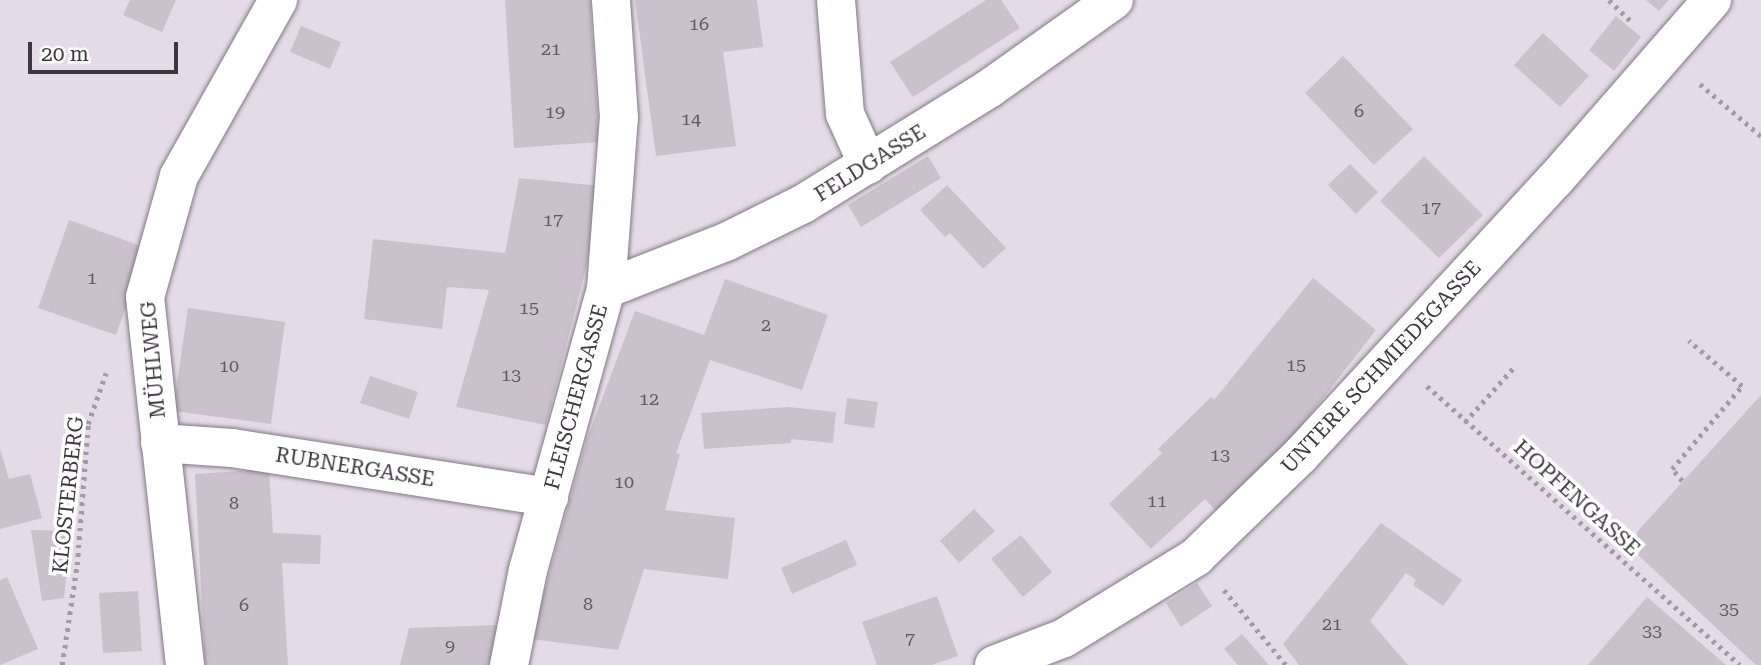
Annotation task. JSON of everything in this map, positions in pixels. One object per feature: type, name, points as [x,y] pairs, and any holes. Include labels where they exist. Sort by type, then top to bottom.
[{"type":"street","name":"MÜHLWEG","points":[[184,665],[145,297],[179,176],[278,0]]},
{"type":"street","name":"FLEISCHERGASSE","points":[[509,665],[549,497],[606,289],[619,118],[611,0]]},
{"type":"street","points":[[836,0],[845,114],[868,164]]},
{"type":"street","name":"FELDGASSE","points":[[606,289],[726,242],[868,164],[990,88],[1114,0]]},
{"type":"street","name":"UNTERE SCHMIEDEGASSE","points":[[995,665],[1064,638],[1196,556],[1300,456],[1555,180],[1712,0]]},
{"type":"street","name":"RUBNERGASSE","points":[[160,443],[232,448],[549,497]]},
{"type":"path","points":[[1664,52],[1761,136]]},
{"type":"path","points":[[1682,481],[1672,469],[1742,386],[1689,341]]},
{"type":"path","name":"HOPFENGASSE","points":[[1394,353],[1465,422],[1740,665]]},
{"type":"path","name":"KLOSTERBERG","points":[[62,665],[77,565],[88,424],[110,363]]},
{"type":"path","points":[[1465,422],[1515,366]]},
{"type":"path","points":[[1196,556],[1286,665]]},
{"type":"building","points":[[130,0],[176,0],[162,32],[123,15]]},
{"type":"building","points":[[505,0],[590,0],[599,142],[514,148]]},
{"type":"building","points":[[635,0],[757,0],[763,47],[723,52],[736,146],[656,156]]},
{"type":"building","points":[[986,0],[1001,0],[1020,28],[913,97],[890,62]]},
{"type":"building","points":[[1646,0],[1669,0],[1659,11]]},
{"type":"building","points":[[1616,16],[1641,37],[1614,71],[1589,50]]},
{"type":"building","points":[[301,26],[341,42],[330,69],[290,52]]},
{"type":"building","points":[[1543,33],[1589,76],[1560,107],[1514,65]]},
{"type":"building","points":[[1343,56],[1413,129],[1374,165],[1305,93]]},
{"type":"building","points":[[928,156],[941,178],[861,227],[848,205]]},
{"type":"building","points":[[1424,156],[1483,215],[1439,258],[1380,201]]},
{"type":"building","points":[[1350,164],[1378,192],[1356,214],[1328,185]]},
{"type":"building","points":[[519,178],[601,186],[586,268],[546,425],[456,407],[489,290],[447,287],[442,329],[364,319],[373,239],[505,253]]},
{"type":"building","points":[[947,185],[1006,248],[983,269],[950,233],[945,237],[920,210]]},
{"type":"building","points":[[69,220],[147,248],[116,335],[38,308]]},
{"type":"building","points":[[1313,278],[1376,330],[1278,456],[1218,513],[1205,499],[1151,549],[1109,504],[1162,453],[1158,449],[1211,397],[1214,400]]},
{"type":"building","points":[[725,279],[828,315],[802,390],[710,360],[676,453],[680,454],[665,510],[735,518],[728,579],[644,569],[618,650],[531,639],[587,439],[635,311],[704,335]]},
{"type":"building","points":[[188,308],[285,322],[271,424],[173,411]]},
{"type":"building","points":[[370,376],[418,392],[409,419],[360,403]]},
{"type":"building","points":[[1761,395],[1761,665],[1756,665],[1637,554],[1637,532]]},
{"type":"building","points":[[847,398],[878,402],[874,428],[844,424]]},
{"type":"building","points":[[789,407],[836,412],[833,443],[791,439],[791,443],[704,449],[701,413]]},
{"type":"building","points":[[0,449],[9,479],[30,474],[42,518],[0,529]]},
{"type":"building","points":[[269,469],[273,533],[321,535],[320,564],[282,563],[288,665],[205,665],[195,474]]},
{"type":"building","points":[[974,509],[995,531],[959,563],[940,541]]},
{"type":"building","points":[[1381,523],[1462,580],[1443,606],[1413,585],[1416,580],[1406,573],[1370,621],[1408,665],[1299,665],[1283,644]]},
{"type":"building","points":[[31,530],[71,531],[64,598],[42,601]]},
{"type":"building","points":[[1021,535],[1052,572],[1023,597],[991,559]]},
{"type":"building","points":[[846,540],[857,565],[792,594],[781,568]]},
{"type":"building","points":[[7,577],[38,649],[0,665],[0,580]]},
{"type":"building","points":[[1197,583],[1212,606],[1181,627],[1166,603]]},
{"type":"building","points":[[138,591],[142,651],[103,653],[99,593]]},
{"type":"building","points":[[937,596],[958,656],[932,665],[877,665],[862,622]]},
{"type":"building","points":[[1647,597],[1726,665],[1588,665]]},
{"type":"building","points":[[499,625],[492,665],[400,665],[409,628]]},
{"type":"building","points":[[1242,634],[1269,665],[1238,665],[1224,649]]}]
